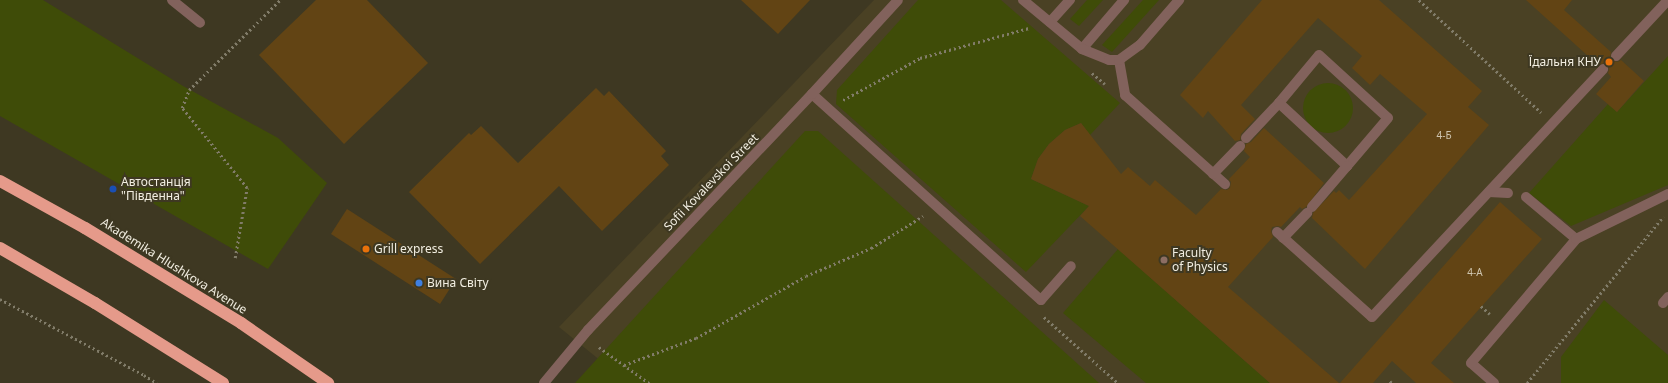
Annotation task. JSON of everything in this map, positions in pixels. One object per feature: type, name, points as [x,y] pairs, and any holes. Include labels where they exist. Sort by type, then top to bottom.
[{"type":"highway","name":"Akademika Hlushkova Avenue","points":[[0,181],[85,228],[241,323],[328,383]]},
{"type":"highway","points":[[0,248],[96,303],[223,383]]},
{"type":"street","points":[[172,0],[200,23]]},
{"type":"street","name":"Sofii Kovalevskoi Street","points":[[544,383],[588,330],[812,94],[898,0]]},
{"type":"street","points":[[1023,0],[1082,48],[1109,60],[1119,60],[1140,45],[1179,0]]},
{"type":"street","points":[[1050,22],[1070,0]]},
{"type":"street","points":[[1082,48],[1124,0]]},
{"type":"street","points":[[1616,56],[1668,0]]},
{"type":"street","points":[[1213,174],[1278,103],[1319,55],[1388,118],[1309,210],[1280,235],[1372,317],[1603,69]]},
{"type":"street","points":[[1119,60],[1124,95],[1225,184]]},
{"type":"street","points":[[812,94],[1041,300],[1071,266]]},
{"type":"street","points":[[1278,103],[1347,166]]},
{"type":"street","points":[[1489,192],[1508,193]]},
{"type":"street","points":[[1494,383],[1471,362],[1576,240],[1668,194]]},
{"type":"street","points":[[1526,197],[1576,240]]},
{"type":"path","points":[[235,258],[247,188],[182,108],[189,90],[280,0]]},
{"type":"path","points":[[1419,0],[1553,123]]},
{"type":"path","points":[[826,108],[920,58],[1032,27]]},
{"type":"path","points":[[1527,383],[1668,210]]},
{"type":"path","points":[[624,365],[696,338],[806,276],[871,248],[927,214]]},
{"type":"path","points":[[0,299],[156,383]]},
{"type":"path","points":[[599,347],[650,383]]},
{"type":"shaded area","points":[[874,0],[1668,0],[1668,383],[628,383],[559,327]]},
{"type":"green space","points":[[0,0],[43,0],[183,86],[278,138],[327,183],[268,269],[0,116]]},
{"type":"green space","points":[[918,0],[1001,0],[1120,103],[1090,135],[1081,123],[1065,130],[1049,144],[1038,159],[1031,179],[1089,206],[1026,272],[836,104],[837,90]]},
{"type":"green space","points":[[1087,0],[1103,0],[1079,26],[1070,19]]},
{"type":"green space","points":[[1143,0],[1159,0],[1112,52],[1102,45]]},
{"type":"green space","points":[[1668,56],[1668,185],[1571,226],[1529,193],[1608,104],[1617,112]]},
{"type":"green space","points":[[1328,83],[1338,85],[1346,90],[1351,98],[1353,108],[1351,118],[1346,126],[1338,131],[1328,133],[1318,131],[1310,126],[1305,118],[1303,108],[1305,98],[1310,90],[1318,85]]},
{"type":"green space","points":[[805,131],[818,131],[1099,383],[575,383]]},
{"type":"green space","points":[[1118,249],[1270,383],[1146,383],[1063,313]]},
{"type":"green space","points":[[1604,300],[1668,355],[1668,383],[1561,383],[1561,357]]},
{"type":"building","points":[[316,0],[367,0],[428,63],[344,144],[259,55]]},
{"type":"building","points":[[741,0],[810,0],[778,34]]},
{"type":"building","points":[[1262,0],[1379,0],[1482,91],[1468,107],[1489,125],[1365,269],[1312,218],[1313,213],[1334,191],[1336,193],[1339,190],[1349,200],[1427,114],[1380,74],[1370,85],[1352,68],[1362,56],[1318,18],[1241,105],[1255,119],[1241,134],[1240,140],[1235,141],[1208,111],[1203,118],[1180,95]]},
{"type":"building","name":"Їдальня КНУ","points":[[1526,0],[1572,0],[1564,10],[1611,52],[1610,58],[1612,61],[1618,62],[1621,60],[1644,81],[1617,112],[1596,94],[1611,77],[1608,73],[1608,65],[1604,63],[1598,65]]},
{"type":"building","points":[[596,88],[604,96],[609,91],[666,151],[661,156],[669,165],[602,231],[559,186],[480,264],[409,192],[469,133],[471,135],[481,126],[518,163]]},
{"type":"building","points":[[1081,123],[1121,174],[1128,167],[1150,186],[1155,180],[1196,215],[1221,189],[1227,190],[1230,188],[1231,182],[1229,179],[1250,157],[1244,151],[1246,144],[1251,142],[1264,128],[1324,183],[1306,207],[1302,209],[1300,207],[1281,227],[1272,227],[1271,231],[1273,237],[1228,287],[1339,383],[1270,383],[1080,216],[1089,206],[1031,179],[1038,159],[1049,144],[1065,130]]},
{"type":"building","points":[[1500,202],[1542,239],[1431,363],[1454,383],[1416,383],[1392,361],[1373,383],[1340,383]]},
{"type":"building","points":[[347,209],[456,279],[440,304],[331,234]]},
{"type":"place","name":"Їдальня КНУ","points":[[1609,62]]},
{"type":"place","name":"Автостанція \"Південна\"","points":[[113,189]]},
{"type":"place","name":"Grill express","points":[[366,249]]},
{"type":"place","name":"Faculty of Physics","points":[[1164,260]]},
{"type":"place","name":"Вина Світу","points":[[419,283]]}]
